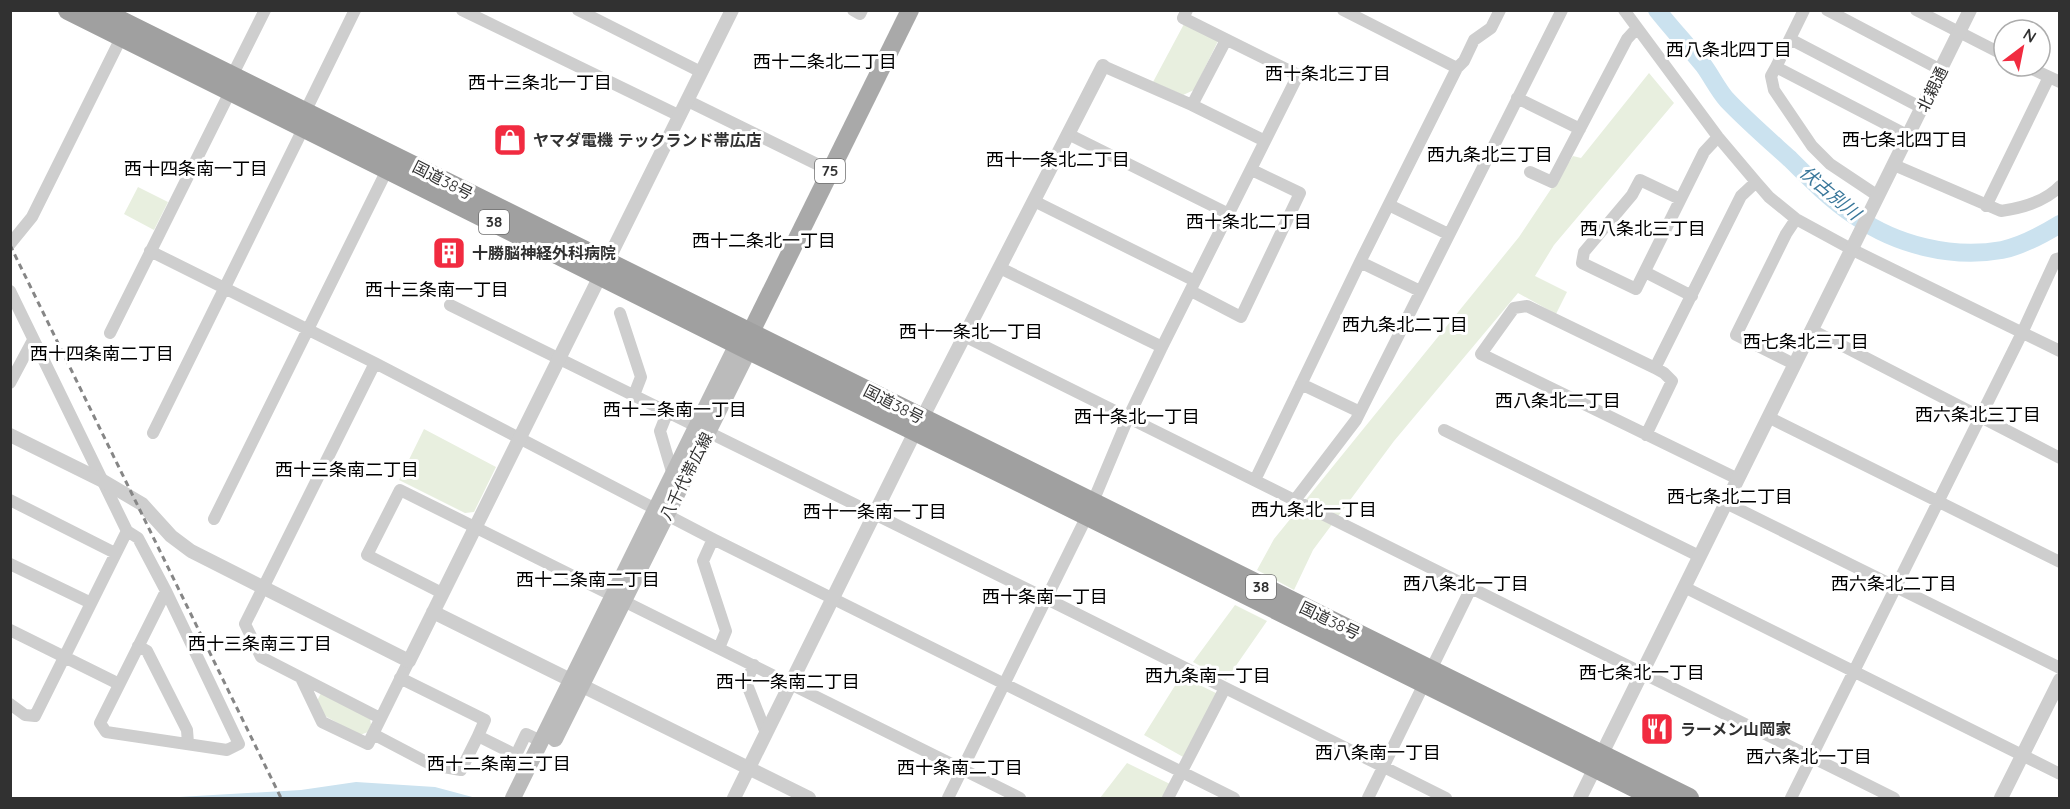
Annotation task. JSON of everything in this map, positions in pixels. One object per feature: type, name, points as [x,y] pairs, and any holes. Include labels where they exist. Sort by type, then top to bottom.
[{"type":"highway","name":"国道38号","points":[[68,10],[124,31],[603,268],[746,342],[919,425],[1598,762],[1689,798]]},
{"type":"highway","name":"国道38号","points":[[99,10],[124,31]]},
{"type":"highway","name":"国道38号","points":[[1598,762],[1656,798]]},
{"type":"main road","name":"75","points":[[746,342],[910,10]]},
{"type":"main road","name":"八千代帯広線","points":[[525,798],[576,683],[746,342]]},
{"type":"main road","name":"八千代帯広線","points":[[662,512],[673,475],[703,429]]},
{"type":"main road","name":"八千代帯広線","points":[[513,798],[541,741],[576,683]]},
{"type":"street","points":[[110,333],[231,84],[264,10]]},
{"type":"street","points":[[153,433],[355,10]]},
{"type":"street","points":[[462,10],[680,116]]},
{"type":"street","points":[[578,10],[701,72]]},
{"type":"street","points":[[301,678],[322,722],[368,744],[732,10]]},
{"type":"street","points":[[853,10],[860,14],[862,10]]},
{"type":"street","points":[[948,798],[1089,509],[1162,346],[1298,75],[1184,18],[1187,10]]},
{"type":"street","points":[[1343,10],[1457,68]]},
{"type":"street","points":[[1368,22],[1373,10]]},
{"type":"street","points":[[1255,480],[1457,68],[1464,62],[1474,40],[1491,28],[1500,10]]},
{"type":"street","points":[[1295,500],[1360,412],[1562,10]]},
{"type":"street","points":[[1624,10],[1636,20],[1718,136],[1769,197],[1796,219],[1853,250],[2060,351]]},
{"type":"street","points":[[1804,10],[1771,76],[1774,90],[1812,146],[1875,203]]},
{"type":"street","points":[[1827,10],[1941,70]]},
{"type":"street","points":[[1916,10],[1992,49]]},
{"type":"street","name":"北親通","points":[[1580,798],[1970,10]]},
{"type":"street","points":[[1530,172],[1552,182],[1636,20]]},
{"type":"street","points":[[10,244],[32,217],[124,31]]},
{"type":"street","points":[[1790,39],[1922,108]]},
{"type":"street","points":[[1192,105],[1226,40]]},
{"type":"street","points":[[734,798],[919,425],[1103,66],[1192,105],[1265,141]]},
{"type":"street","points":[[1776,67],[1909,135]]},
{"type":"street","points":[[1986,206],[2054,80]]},
{"type":"street","points":[[1517,98],[1580,129]]},
{"type":"street","points":[[688,101],[831,171]]},
{"type":"street","points":[[1068,134],[1229,214]]},
{"type":"street","points":[[1680,199],[1640,180],[1632,195],[1584,252],[1582,263],[1636,290],[1704,152],[1718,136]]},
{"type":"street","points":[[214,519],[390,163]]},
{"type":"street","points":[[1894,165],[2001,211],[2020,208],[2039,201],[2060,186]]},
{"type":"street","points":[[1034,201],[1193,286],[1241,317],[1300,194],[1252,170]]},
{"type":"street","points":[[1655,368],[1741,196],[1756,182]]},
{"type":"street","points":[[1389,205],[1448,234]]},
{"type":"street","points":[[1794,364],[1736,335],[1786,234],[1796,219]]},
{"type":"street","points":[[150,251],[307,328],[712,539],[1234,798]]},
{"type":"street","points":[[1791,798],[2022,333],[2056,259],[2060,258]]},
{"type":"street","points":[[1360,262],[1420,291]]},
{"type":"street","points":[[1000,268],[1162,346]]},
{"type":"street","points":[[1645,272],[1692,296]]},
{"type":"street","points":[[10,291],[126,531],[138,538],[166,591],[238,744],[227,750],[106,732],[100,723],[166,591]]},
{"type":"street","points":[[450,305],[634,394],[1446,798]]},
{"type":"street","points":[[1646,435],[1672,381],[1655,368],[1527,306],[1514,309],[1481,354],[1646,435],[1738,479]]},
{"type":"street","points":[[620,313],[641,377],[634,394]]},
{"type":"street","points":[[1812,330],[2060,458]]},
{"type":"street","points":[[964,336],[1894,798]]},
{"type":"street","points":[[10,383],[33,340]]},
{"type":"street","points":[[375,363],[244,624],[261,657],[380,718]]},
{"type":"street","points":[[1301,384],[1360,412]]},
{"type":"street","points":[[668,411],[660,431],[673,475]]},
{"type":"street","points":[[1768,417],[2060,562]]},
{"type":"street","points":[[1444,429],[1699,556]]},
{"type":"street","points":[[10,435],[103,481],[142,504],[171,536],[191,551],[408,661]]},
{"type":"street","points":[[442,593],[367,555],[400,490],[1020,798]]},
{"type":"street","points":[[10,500],[116,553]]},
{"type":"street","points":[[1726,502],[2060,668]]},
{"type":"street","points":[[10,704],[25,715],[35,716],[126,531]]},
{"type":"street","points":[[712,539],[703,561],[726,631],[719,648]]},
{"type":"street","points":[[10,564],[91,603]]},
{"type":"street","points":[[1684,587],[2060,774]]},
{"type":"street","points":[[1368,798],[1472,588]]},
{"type":"street","points":[[433,612],[809,798]]},
{"type":"street","points":[[10,630],[119,684]]},
{"type":"street","points":[[138,646],[147,651],[187,730],[188,743]]},
{"type":"street","points":[[754,665],[746,682],[766,733]]},
{"type":"street","points":[[372,735],[432,765],[461,770],[478,736],[485,720],[400,678]]},
{"type":"street","points":[[2001,798],[2060,680]]},
{"type":"street","points":[[1168,798],[1225,688]]},
{"type":"street","points":[[478,736],[516,755],[526,734],[541,741]]},
{"type":"green space","points":[[1184,24],[1218,41],[1194,90],[1183,95],[1153,82]]},
{"type":"green space","points":[[1649,73],[1674,103],[1554,245],[1535,276],[1567,292],[1556,314],[1518,293],[1394,441],[1313,550],[1294,590],[1257,570],[1274,539],[1519,237],[1573,156],[1581,158]]},
{"type":"green space","points":[[138,187],[168,202],[154,230],[124,214]]},
{"type":"green space","points":[[424,429],[496,467],[474,512],[465,513],[399,480]]},
{"type":"green space","points":[[1235,605],[1267,621],[1226,680],[1193,662]]},
{"type":"green space","points":[[1181,676],[1218,694],[1185,758],[1144,735]]},
{"type":"green space","points":[[321,693],[370,717],[371,725],[368,732],[360,735],[325,716],[317,701]]},
{"type":"green space","points":[[1127,763],[1170,784],[1163,798],[1100,798]]},
{"type":"water","points":[[356,782],[435,787],[476,798],[162,798],[301,790]]},
{"type":"waterway","name":"伏古別川","points":[[1657,10],[1704,66],[1727,100],[1829,196],[1871,226],[1906,242],[1964,253],[2002,250],[2017,246],[2060,224]]},
{"type":"railway","points":[[10,245],[281,798]]},
{"type":"place","name":"ヤマダ電機 テックランド帯広店","points":[[510,140]]},
{"type":"place","name":"十勝脳神経外科病院","points":[[449,253]]},
{"type":"place","name":"ラーメン山岡家","points":[[1657,729]]},
{"type":"district","name":"西八条北四丁目","points":[[1729,50]]},
{"type":"district","name":"西十二条北二丁目","points":[[825,62]]},
{"type":"district","name":"西十条北三丁目","points":[[1328,74]]},
{"type":"district","name":"西十三条北一丁目","points":[[540,83]]},
{"type":"district","name":"西七条北四丁目","points":[[1905,140]]},
{"type":"district","name":"西九条北三丁目","points":[[1490,155]]},
{"type":"district","name":"西十一条北二丁目","points":[[1058,160]]},
{"type":"district","name":"西十四条南一丁目","points":[[196,169]]},
{"type":"district","name":"西十条北二丁目","points":[[1249,222]]},
{"type":"district","name":"西八条北三丁目","points":[[1643,229]]},
{"type":"district","name":"西十二条北一丁目","points":[[764,241]]},
{"type":"district","name":"西十三条南一丁目","points":[[437,290]]},
{"type":"district","name":"西九条北二丁目","points":[[1405,325]]},
{"type":"district","name":"西十一条北一丁目","points":[[971,332]]},
{"type":"district","name":"西七条北三丁目","points":[[1806,342]]},
{"type":"district","name":"西十四条南二丁目","points":[[102,354]]},
{"type":"district","name":"西八条北二丁目","points":[[1558,401]]},
{"type":"district","name":"西十二条南一丁目","points":[[675,410]]},
{"type":"district","name":"西六条北三丁目","points":[[1978,415]]},
{"type":"district","name":"西十条北一丁目","points":[[1137,417]]},
{"type":"district","name":"西十三条南二丁目","points":[[347,470]]},
{"type":"district","name":"西七条北二丁目","points":[[1730,497]]},
{"type":"district","name":"西九条北一丁目","points":[[1314,510]]},
{"type":"district","name":"西十一条南一丁目","points":[[875,512]]},
{"type":"district","name":"西十二条南二丁目","points":[[588,580]]},
{"type":"district","name":"西八条北一丁目","points":[[1466,584]]},
{"type":"district","name":"西六条北二丁目","points":[[1894,584]]},
{"type":"district","name":"西十条南一丁目","points":[[1045,597]]},
{"type":"district","name":"西十三条南三丁目","points":[[260,644]]},
{"type":"district","name":"西七条北一丁目","points":[[1642,673]]},
{"type":"district","name":"西九条南一丁目","points":[[1208,676]]},
{"type":"district","name":"西十一条南二丁目","points":[[788,682]]},
{"type":"district","name":"西八条南一丁目","points":[[1378,753]]},
{"type":"district","name":"西六条北一丁目","points":[[1809,757]]},
{"type":"district","name":"西十二条南三丁目","points":[[499,764]]},
{"type":"district","name":"西十条南二丁目","points":[[960,768]]}]
